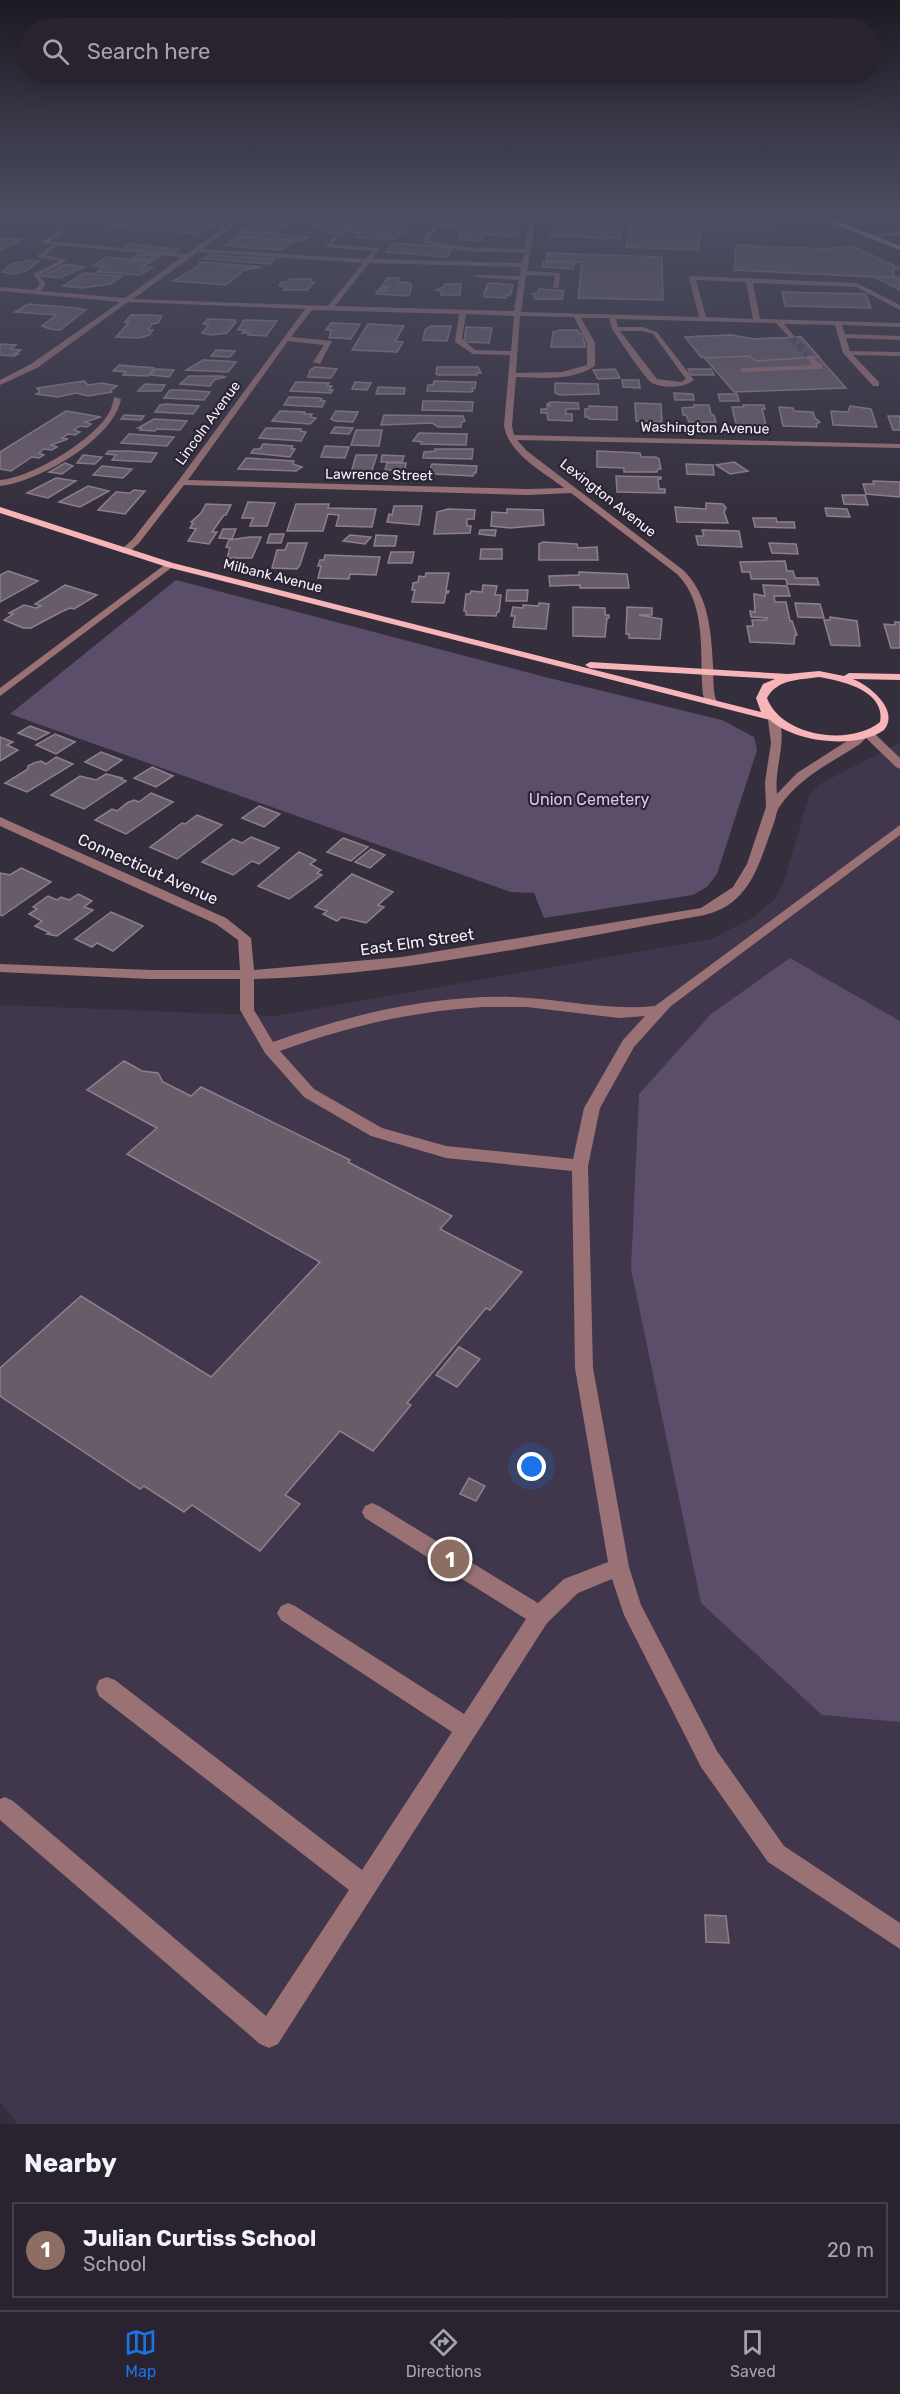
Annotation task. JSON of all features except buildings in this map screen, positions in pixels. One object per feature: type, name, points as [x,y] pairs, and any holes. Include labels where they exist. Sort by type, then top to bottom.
[{"type":"main road","name":"Milbank Avenue","points":[[0,510],[170,565],[711,702],[771,719],[796,732],[811,736],[843,738],[865,734]]},
{"type":"main road","name":"Milbank Avenue","points":[[542,661],[790,677]]},
{"type":"main road","points":[[771,719],[762,707],[761,696],[767,687],[790,677],[819,674],[900,677]]},
{"type":"main road","points":[[837,676],[854,681],[882,697],[888,706],[889,716],[884,723]]},
{"type":"main road","points":[[865,734],[884,723],[900,719]]},
{"type":"street","points":[[0,383],[34,366],[111,311]]},
{"type":"street","name":"Lincoln Avenue","points":[[125,550],[136,541],[182,482],[307,311]]},
{"type":"street","points":[[434,311],[900,325]]},
{"type":"street","points":[[701,311],[703,319]]},
{"type":"street","points":[[755,311],[757,321]]},
{"type":"street","points":[[463,312],[458,340],[473,352],[514,353]]},
{"type":"street","points":[[510,437],[508,426],[517,314]]},
{"type":"street","points":[[513,375],[559,376],[578,372],[591,366],[591,343],[576,315]]},
{"type":"street","points":[[612,316],[615,329],[654,381],[682,384],[690,380],[650,330],[615,329]]},
{"type":"street","points":[[777,321],[791,337]]},
{"type":"street","points":[[838,323],[847,353],[876,384]]},
{"type":"street","points":[[841,336],[900,338]]},
{"type":"street","points":[[286,339],[329,343],[317,362]]},
{"type":"street","points":[[847,353],[900,354]]},
{"type":"street","points":[[744,370],[819,367],[809,357]]},
{"type":"street","points":[[0,483],[26,478],[56,461],[98,430],[114,412],[117,399]]},
{"type":"street","name":"Washington Avenue","points":[[510,437],[900,446]]},
{"type":"street","name":"Lexington Avenue","points":[[510,437],[524,453],[680,572],[692,585],[698,596],[708,673],[708,696],[711,702]]},
{"type":"street","name":"Lawrence Street","points":[[182,482],[505,491],[575,490]]},
{"type":"street","points":[[0,693],[170,565]]},
{"type":"street","name":"East Elm Street","points":[[0,968],[209,976],[354,968],[423,959],[705,911],[729,898],[743,886],[753,871],[772,807],[770,782],[778,746],[778,732],[771,719]]},
{"type":"street","points":[[865,734],[900,765]]},
{"type":"street","name":"East Elm Street","points":[[772,807],[801,776],[865,734]]},
{"type":"street","name":"Connecticut Avenue","points":[[0,821],[221,921],[244,938],[247,951],[246,975]]},
{"type":"street","points":[[899,1934],[776,1854],[709,1759],[631,1608],[619,1567],[584,1368],[580,1166],[592,1108],[628,1044],[666,1003],[900,829]]},
{"type":"street","points":[[246,975],[247,1010],[270,1048],[309,1093],[377,1132],[446,1152],[580,1166]]},
{"type":"street","points":[[270,1048],[363,1018],[459,1003],[516,1002],[621,1013],[660,1010]]},
{"type":"street","points":[[372,1512],[540,1616]]},
{"type":"street","points":[[5,1809],[269,2035],[540,1616],[571,1586],[619,1567]]},
{"type":"street","points":[[288,1613],[467,1729]]},
{"type":"street","points":[[107,1688],[365,1887]]},
{"type":"shaded area","points":[[900,743],[900,2124],[18,2124],[0,2102],[0,1005],[275,1016],[711,939],[752,918],[775,899],[784,882],[809,796],[820,784]]},
{"type":"green space","name":"Union Cemetery","points":[[176,580],[545,677],[722,720],[754,737],[757,750],[717,874],[707,887],[693,895],[544,918],[534,893],[511,892],[10,714]]},
{"type":"green space","points":[[790,958],[900,1021],[900,1722],[822,1715],[701,1603],[631,1269],[639,1094],[711,1014]]},
{"type":"tunnel","points":[[791,337],[809,357]]},
{"type":"place","name":"Julian Curtiss School","points":[[450,1559]]}]
